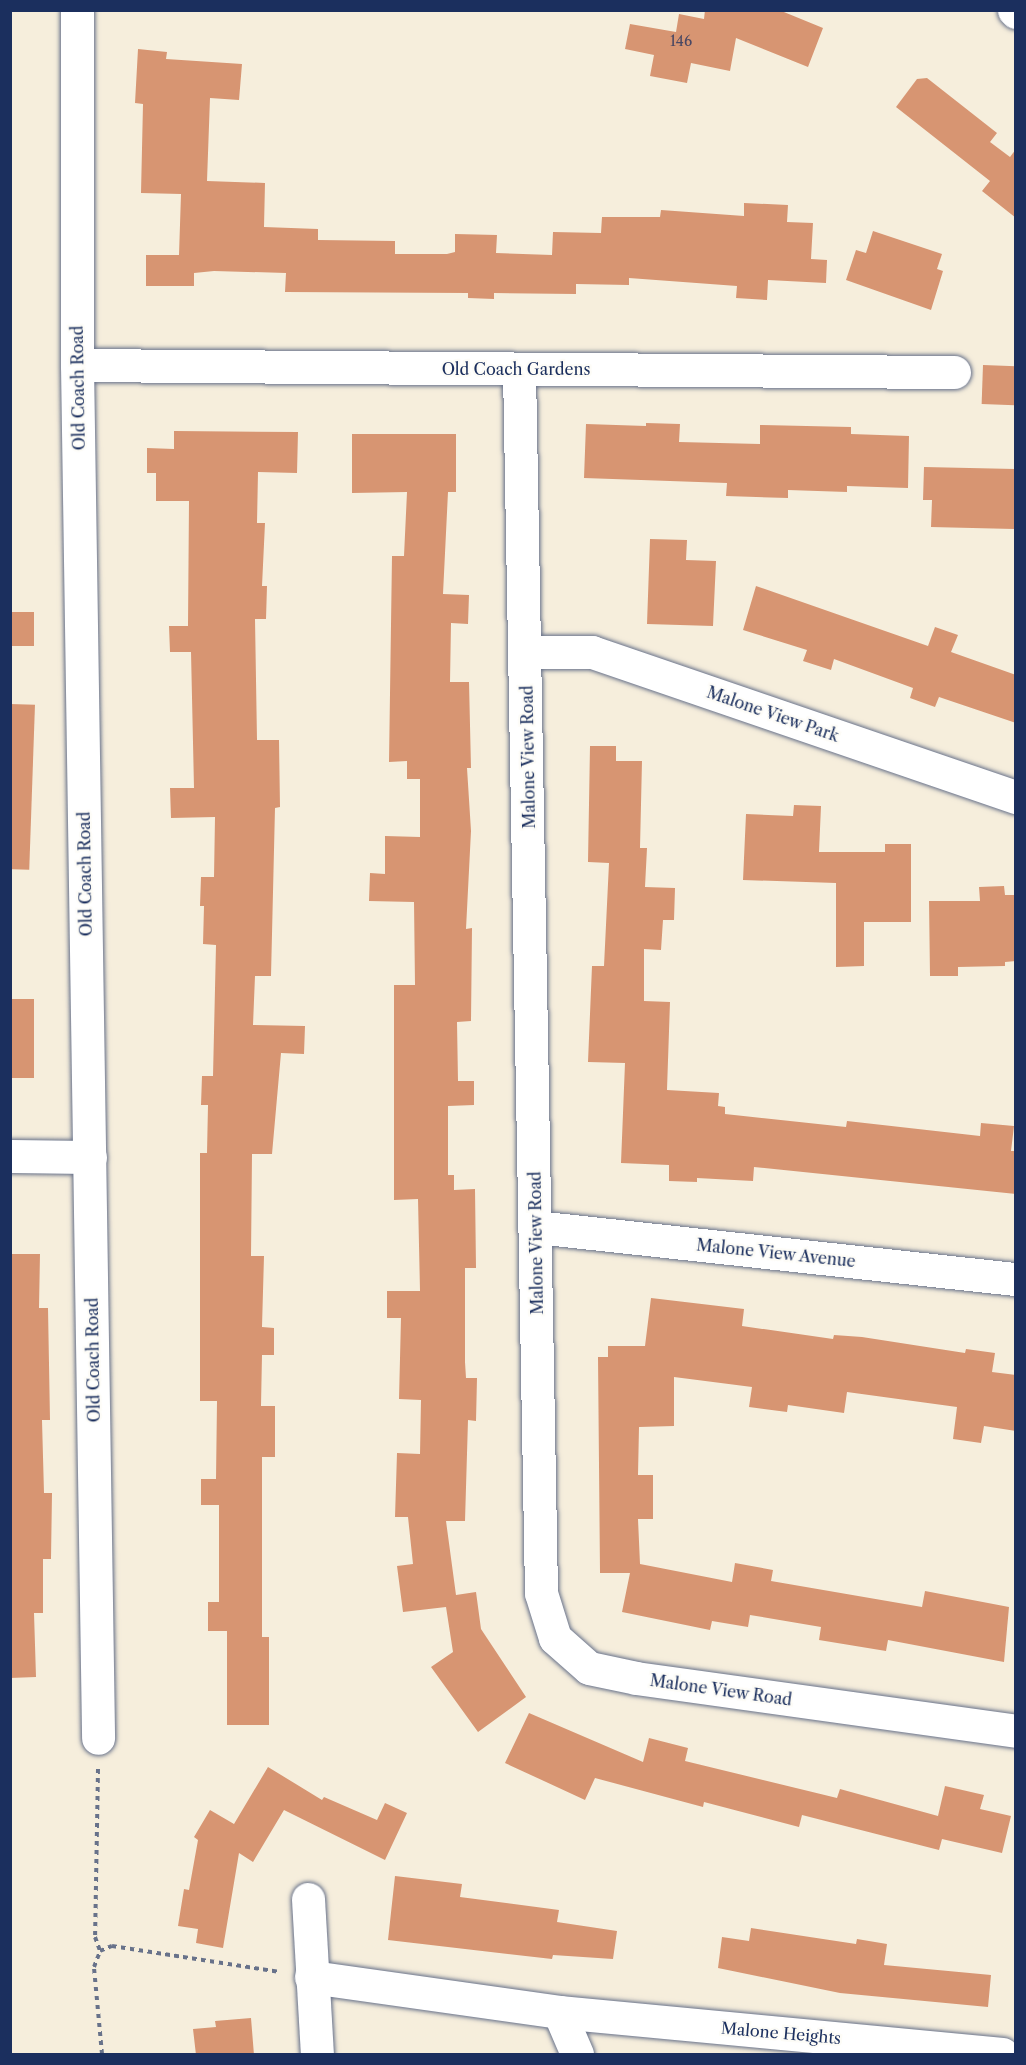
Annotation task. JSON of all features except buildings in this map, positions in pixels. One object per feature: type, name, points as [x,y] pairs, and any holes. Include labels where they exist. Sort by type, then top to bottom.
[{"type":"street","name":"Old Coach Road","points":[[77,10],[77,365],[98,1738]]},
{"type":"street","name":"Old Coach Gardens","points":[[77,365],[954,372]]},
{"type":"street","name":"Malone View Road","points":[[519,369],[526,652],[541,1593],[555,1638],[589,1668],[636,1678],[1016,1731]]},
{"type":"street","name":"Malone View Park","points":[[526,652],[592,652],[1016,797]]},
{"type":"street","points":[[10,1156],[90,1157]]},
{"type":"street","name":"Malone View Avenue","points":[[536,1227],[1016,1279]]},
{"type":"street","points":[[308,1899],[317,2055]]},
{"type":"street","name":"Malone Heights","points":[[311,1977],[559,2012],[1002,2055]]},
{"type":"street","points":[[559,2012],[577,2055]]},
{"type":"path","points":[[98,1738],[95,1937],[100,1951],[94,1967],[102,2055]]},
{"type":"path","points":[[100,1951],[112,1946],[147,1950],[311,1977]]}]
